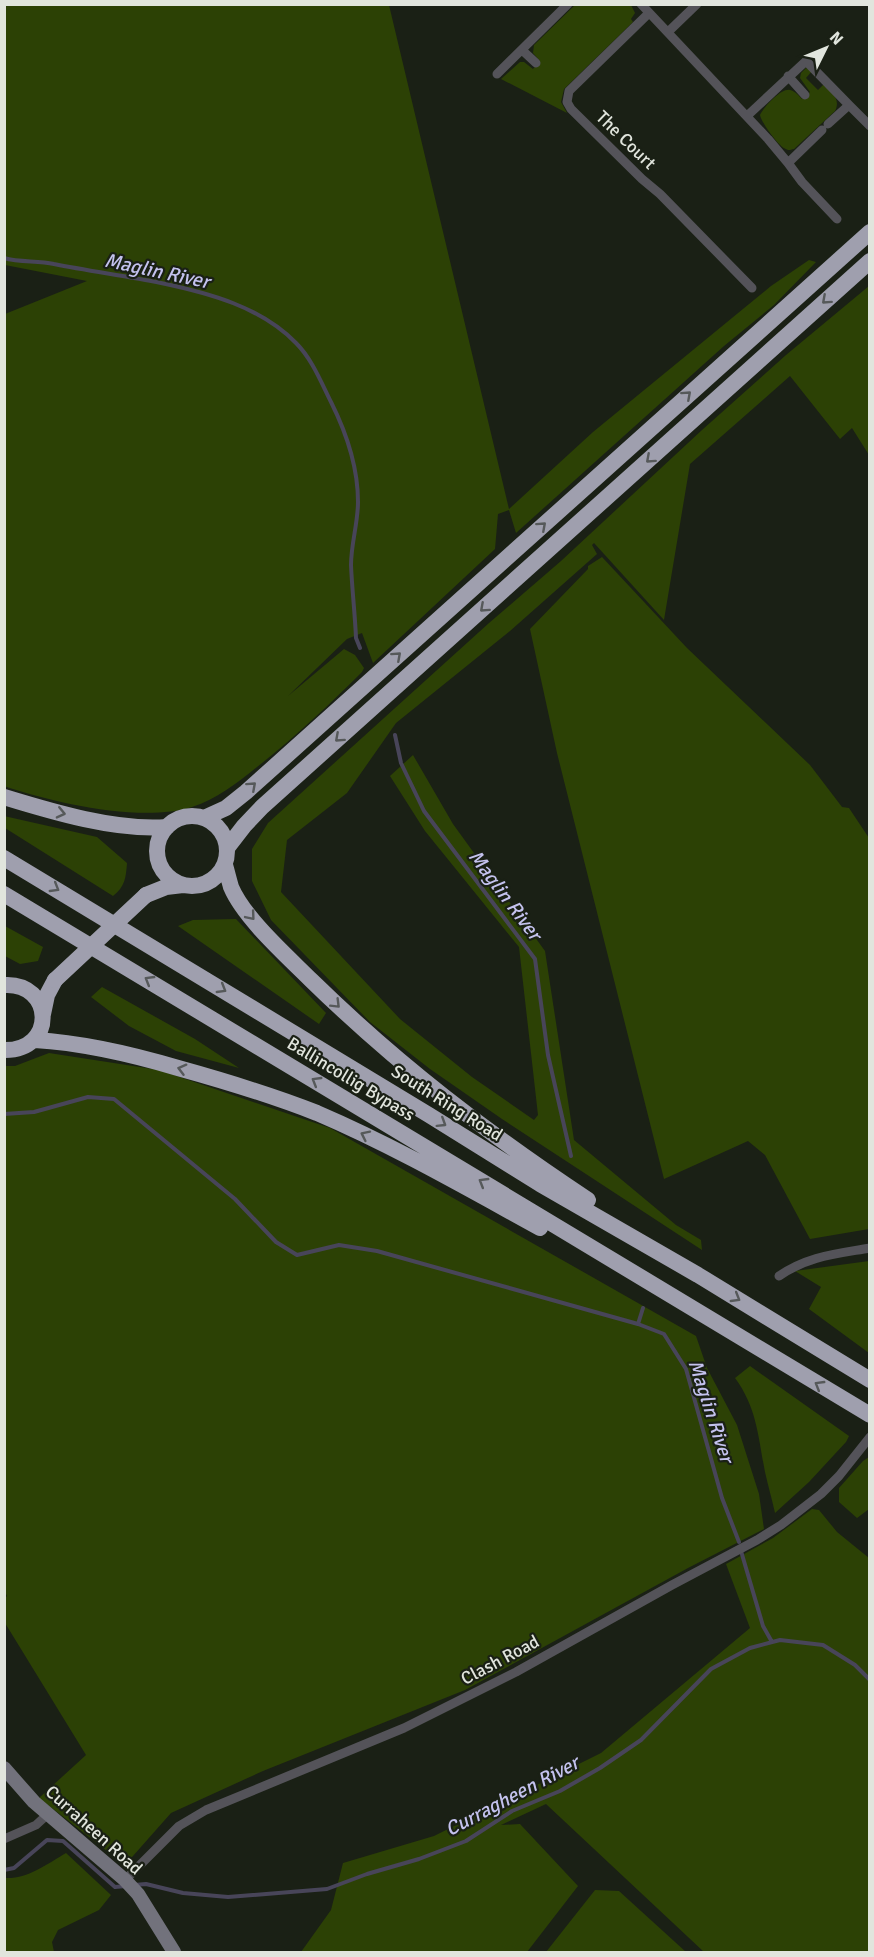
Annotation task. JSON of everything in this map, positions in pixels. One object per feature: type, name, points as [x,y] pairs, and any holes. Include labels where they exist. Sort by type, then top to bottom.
[{"type":"highway","points":[[183,885],[174,881],[161,867],[158,846],[167,827],[184,817],[204,818],[226,808],[246,792],[870,232]]},
{"type":"highway","points":[[146,895],[166,887],[203,885],[220,874],[226,857],[244,826],[262,807],[870,261]]},
{"type":"highway","points":[[4,797],[95,820],[145,828],[167,827]]},
{"type":"highway","points":[[204,818],[220,830],[225,838],[232,888],[243,907],[303,971],[382,1048],[509,1147],[698,1275]]},
{"type":"highway","name":"South Ring Road","points":[[4,858],[540,1184],[698,1275],[870,1380]]},
{"type":"highway","points":[[5,1050],[16,1050],[35,1040],[43,1023],[47,995],[55,980],[146,895],[157,879],[161,867]]},
{"type":"highway","name":"Ballincollig Bypass","points":[[4,894],[676,1300]]},
{"type":"highway","points":[[25,988],[37,987],[55,980]]},
{"type":"highway","points":[[4,985],[25,988],[34,994],[43,1014]]},
{"type":"highway","points":[[35,1040],[96,1047],[156,1061],[232,1082],[317,1113],[426,1166],[622,1274],[676,1300],[870,1415]]},
{"type":"street","points":[[497,74],[568,4]]},
{"type":"street","points":[[641,4],[768,139],[802,182],[837,219]]},
{"type":"street","points":[[668,32],[697,4]]},
{"type":"street","name":"The Court","points":[[649,13],[569,91],[567,102],[571,109],[657,191],[752,288]]},
{"type":"street","points":[[522,50],[536,63]]},
{"type":"street","points":[[747,116],[803,61],[809,62],[870,126]]},
{"type":"street","points":[[788,76],[805,94]]},
{"type":"street","points":[[788,163],[849,105]]},
{"type":"street","points":[[779,1276],[794,1265],[814,1258],[870,1248]]},
{"type":"street","name":"Clash Road","points":[[126,1880],[179,1826],[206,1810],[403,1729],[516,1672],[672,1584],[757,1540],[782,1525],[821,1494],[870,1437]]},
{"type":"street","name":"Curraheen Road","points":[[4,1768],[34,1802],[126,1880],[138,1894],[174,1953]]},
{"type":"street","points":[[4,1839],[36,1825],[48,1814]]},
{"type":"green space","points":[[5,4],[389,5],[509,509],[593,432],[771,286],[809,260],[816,262],[774,305],[724,346],[516,533],[509,510],[498,514],[495,549],[373,663],[362,633],[347,639],[288,696],[344,649],[355,655],[364,668],[362,672],[284,745],[226,790],[192,807],[149,813],[98,809],[47,799],[4,786],[5,314],[87,281],[5,265]]},
{"type":"green space","points":[[575,5],[631,5],[635,13],[631,19],[633,22],[564,89],[561,102],[567,113],[501,79],[520,62],[524,62],[533,69],[540,61],[533,53],[534,45]]},
{"type":"green space","points":[[806,68],[812,71],[806,78],[818,90],[824,84],[835,96],[837,107],[794,149],[788,150],[774,138],[760,115],[769,103],[786,90],[792,91],[802,99],[810,92],[800,78]]},
{"type":"green space","points":[[869,286],[869,455],[852,428],[840,439],[790,376],[690,464],[664,620],[594,543],[592,545],[597,554],[510,631],[396,723],[347,793],[287,840],[281,892],[400,1019],[472,1077],[534,1120],[538,1115],[519,947],[425,831],[390,776],[413,755],[453,824],[545,951],[574,1140],[676,1225],[701,1240],[702,1250],[502,1119],[430,1069],[370,1022],[271,920],[252,881],[252,849],[268,823],[561,561],[702,430],[786,355]]},
{"type":"green space","points":[[602,557],[687,648],[810,765],[842,807],[849,808],[869,838],[869,1229],[810,1239],[765,1155],[748,1141],[664,1179],[557,753],[530,629],[588,569],[588,566]]},
{"type":"green space","points":[[4,816],[97,837],[127,863],[125,877],[117,893],[113,896],[5,828]]},
{"type":"green space","points":[[236,919],[326,1013],[319,1024],[178,926],[193,920]]},
{"type":"green space","points":[[5,926],[43,947],[38,961],[20,964],[5,956]]},
{"type":"green space","points":[[102,987],[195,1039],[239,1068],[176,1051],[129,1026],[91,997]]},
{"type":"green space","points":[[49,1053],[159,1070],[330,1128],[696,1336],[707,1368],[737,1425],[759,1494],[764,1529],[465,1690],[263,1771],[171,1813],[125,1865],[39,1798],[86,1755],[5,1623],[5,1598],[7,1596],[5,1592],[5,1066],[15,1066]]},
{"type":"green space","points":[[869,1261],[869,1353],[809,1309],[821,1287],[795,1271]]},
{"type":"green space","points":[[750,1366],[849,1436],[809,1482],[775,1513],[752,1411],[735,1378]]},
{"type":"green space","points":[[869,1457],[869,1509],[857,1518],[839,1502],[839,1488]]},
{"type":"green space","points":[[812,1509],[819,1510],[837,1532],[869,1558],[869,1952],[704,1952],[546,1804],[501,1825],[520,1824],[578,1886],[527,1952],[301,1952],[331,1910],[343,1863],[434,1836],[601,1753],[750,1628],[726,1564],[773,1538]]},
{"type":"green space","points":[[66,1853],[111,1895],[99,1910],[58,1930],[52,1942],[54,1952],[5,1952],[5,1878],[22,1876]]},
{"type":"green space","points":[[595,1890],[619,1891],[686,1952],[546,1952]]},
{"type":"waterway","name":"Maglin River","points":[[4,258],[148,280],[216,297],[267,320],[282,330],[302,349],[320,379],[342,426],[356,476],[358,502],[351,565],[356,638],[360,648]]},
{"type":"waterway","name":"Maglin River","points":[[395,735],[401,763],[424,811],[535,959],[548,1055],[571,1156]]},
{"type":"waterway","points":[[4,1114],[34,1112],[88,1097],[114,1099],[235,1199],[276,1242],[297,1255],[339,1245],[377,1251],[638,1324]]},
{"type":"waterway","name":"Maglin River","points":[[643,1308],[638,1324],[664,1334],[686,1369],[722,1498],[739,1542]]},
{"type":"waterway","name":"Maglin River","points":[[741,1551],[763,1626],[772,1642]]},
{"type":"waterway","name":"Curragheen River","points":[[134,1885],[146,1884],[183,1893],[228,1897],[327,1889],[466,1841],[512,1811],[560,1791],[600,1768],[641,1740],[711,1669],[750,1648],[780,1640],[823,1645],[855,1665],[870,1680]]},
{"type":"waterway","name":"Curragheen River","points":[[4,1870],[14,1868],[47,1840],[63,1841],[115,1887],[126,1886]]}]
